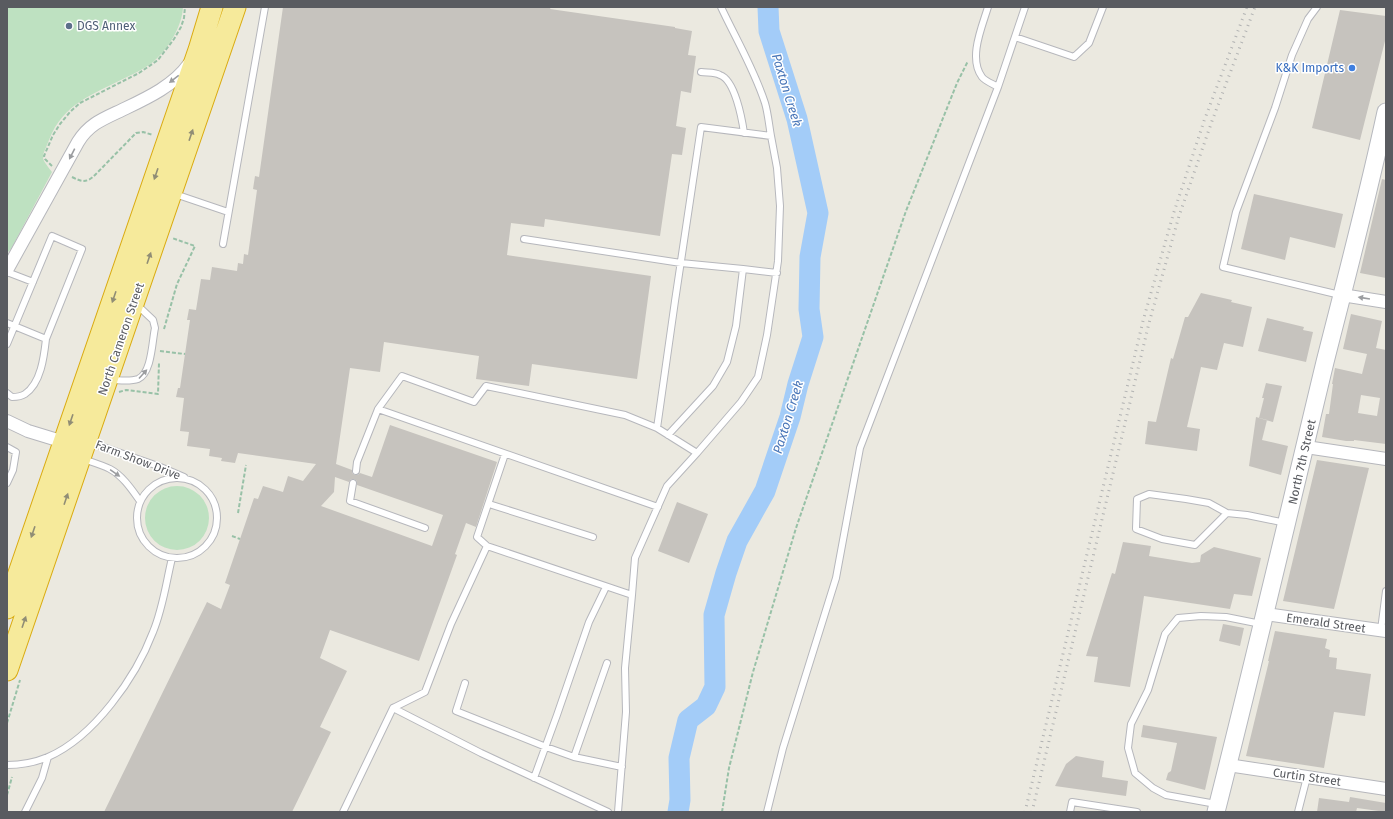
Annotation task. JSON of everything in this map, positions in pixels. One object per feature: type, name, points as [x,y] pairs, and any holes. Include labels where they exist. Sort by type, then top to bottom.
[{"type":"highway","name":"North Cameron Street","points":[[7,608],[199,50],[212,7]]},
{"type":"highway","name":"North Cameron Street","points":[[7,670],[83,449],[112,386],[134,302],[235,7]]},
{"type":"main road","name":"North 7th Street","points":[[1217,808],[1342,295],[1378,164],[1386,112]]},
{"type":"street","points":[[7,271],[86,130],[97,122],[140,101],[164,87],[185,69],[199,50]]},
{"type":"street","points":[[1342,295],[1386,302]]},
{"type":"street","points":[[7,421],[28,431],[83,449]]},
{"type":"street","name":"Farm Show Drive","points":[[64,442],[83,449]]},
{"type":"street","points":[[1306,447],[1386,459]]},
{"type":"street","name":"Emerald Street","points":[[1264,619],[1383,631]]},
{"type":"street","name":"Curtin Street","points":[[1228,765],[1386,789]]},
{"type":"lane","points":[[223,244],[266,7]]},
{"type":"lane","points":[[618,812],[626,705],[625,668],[635,558],[667,486],[742,402],[758,377],[767,335],[777,273],[780,206],[777,168],[765,104],[751,66],[721,7]]},
{"type":"lane","points":[[988,7],[978,40],[975,58],[982,77],[998,87]]},
{"type":"lane","points":[[766,812],[783,748],[836,578],[860,448],[998,87],[1025,7]]},
{"type":"lane","points":[[1015,37],[1074,56],[1089,43],[1103,7]]},
{"type":"lane","points":[[1317,7],[1308,19],[1292,55],[1275,108],[1236,212],[1223,267],[1342,295]]},
{"type":"lane","points":[[701,72],[721,75],[727,80],[738,100],[744,132]]},
{"type":"lane","points":[[657,428],[701,127],[770,136]]},
{"type":"lane","points":[[171,193],[228,212]]},
{"type":"lane","points":[[7,344],[52,236],[82,249],[46,339],[44,358],[36,383],[24,395],[12,397],[7,393]]},
{"type":"lane","points":[[524,239],[681,263],[777,273]]},
{"type":"lane","points":[[668,435],[713,386],[727,362],[736,326],[742,269]]},
{"type":"lane","points":[[7,271],[33,282]]},
{"type":"lane","points":[[112,386],[137,380],[144,374],[149,365],[155,328],[153,320],[134,302]]},
{"type":"lane","points":[[7,322],[46,339]]},
{"type":"lane","points":[[356,471],[378,409],[402,376],[474,402],[486,386],[625,415],[657,428],[697,453]]},
{"type":"lane","points":[[378,409],[658,506]]},
{"type":"lane","points":[[7,447],[16,452],[7,483]]},
{"type":"lane","name":"Farm Show Drive","points":[[83,449],[158,466],[190,480]]},
{"type":"lane","name":"Farm Show Drive","points":[[83,449],[104,466],[116,472],[140,501]]},
{"type":"lane","points":[[506,454],[477,537],[487,546],[632,595]]},
{"type":"lane","points":[[174,478],[190,480],[205,489],[210,495],[217,511],[216,528],[209,543],[196,554],[188,557],[172,558],[164,556],[156,552],[144,541],[137,525],[136,517],[140,501],[145,494],[158,483],[174,478]]},
{"type":"lane","points":[[353,483],[350,501],[425,528]]},
{"type":"lane","points":[[1227,513],[1195,545],[1162,539],[1136,529],[1136,499],[1149,494],[1208,503],[1227,513],[1247,515],[1287,524]]},
{"type":"lane","points":[[489,504],[593,537]]},
{"type":"lane","points":[[343,812],[393,708],[426,692],[451,624],[487,546]]},
{"type":"lane","points":[[7,765],[36,761],[59,752],[75,740],[110,705],[135,671],[154,630],[161,608],[172,558]]},
{"type":"lane","points":[[534,778],[589,622],[606,587]]},
{"type":"lane","points":[[1383,631],[1386,591]]},
{"type":"lane","points":[[1217,808],[1166,794],[1153,788],[1135,773],[1128,748],[1131,724],[1148,690],[1165,634],[1178,618],[1201,616],[1264,619]]},
{"type":"lane","points":[[574,757],[607,663]]},
{"type":"lane","points":[[466,682],[456,711],[574,757],[622,767]]},
{"type":"lane","points":[[393,708],[534,778],[608,812]]},
{"type":"lane","points":[[25,812],[42,778],[48,757]]},
{"type":"lane","points":[[1298,812],[1307,777]]},
{"type":"lane","points":[[1070,812],[1072,802],[1137,812]]},
{"type":"path","points":[[56,168],[44,159],[44,156],[53,135],[64,118],[80,103],[139,74],[158,60],[181,27],[185,7]]},
{"type":"path","points":[[722,812],[729,768],[753,672],[796,528],[906,211],[957,83],[978,40]]},
{"type":"path","points":[[68,175],[80,181],[88,181],[136,133],[143,132],[155,136]]},
{"type":"path","points":[[163,334],[177,284],[195,246],[165,236]]},
{"type":"path","points":[[161,346],[160,351],[185,354]]},
{"type":"path","points":[[112,386],[126,390],[158,394],[159,358]]},
{"type":"path","points":[[238,513],[246,465]]},
{"type":"path","points":[[232,536],[240,539]]},
{"type":"path","points":[[7,795],[12,777]]},
{"type":"green space","points":[[7,7],[183,7],[177,30],[159,57],[137,72],[81,101],[62,117],[55,127],[43,155],[45,163],[52,172],[11,249],[7,253]]},
{"type":"green space","points":[[171,486],[183,486],[200,495],[207,506],[209,518],[207,530],[200,541],[183,550],[171,550],[159,545],[150,536],[145,524],[145,512],[150,500],[159,491]]},
{"type":"building","points":[[283,7],[551,7],[550,9],[675,27],[692,31],[688,55],[696,56],[691,93],[681,91],[676,126],[686,128],[682,155],[672,154],[660,236],[545,219],[544,227],[511,223],[507,255],[651,276],[637,379],[532,364],[529,386],[476,379],[479,356],[384,342],[380,372],[350,368],[336,464],[352,470],[352,473],[355,475],[360,473],[372,477],[390,425],[497,462],[476,527],[466,523],[455,554],[457,555],[419,661],[330,630],[320,658],[347,671],[320,727],[331,732],[292,812],[104,812],[207,602],[221,609],[230,585],[225,583],[254,498],[258,499],[263,486],[283,492],[288,476],[303,481],[316,464],[238,453],[235,463],[221,461],[222,458],[209,456],[210,449],[187,446],[189,432],[180,431],[184,398],[176,397],[178,388],[180,388],[190,320],[187,320],[189,309],[196,310],[201,279],[210,280],[212,267],[237,271],[238,263],[243,264],[244,254],[248,255],[257,190],[253,189],[255,176],[259,177]],"holes":[[[335,477],[349,482],[351,479],[354,479],[357,481],[357,485],[443,515],[432,546],[321,506],[334,492]]]},
{"type":"building","name":"K&K Imports","points":[[1340,10],[1386,16],[1386,37],[1360,140],[1312,128]]},
{"type":"building","points":[[1382,179],[1386,180],[1386,278],[1360,273]]},
{"type":"building","points":[[1254,194],[1343,214],[1335,248],[1290,237],[1285,260],[1241,249]]},
{"type":"building","points":[[1201,293],[1232,300],[1231,302],[1252,307],[1243,347],[1224,343],[1217,370],[1201,367],[1187,427],[1200,429],[1197,451],[1145,444],[1148,421],[1156,422],[1171,358],[1173,359],[1185,317],[1188,317]]},
{"type":"building","points":[[1351,314],[1382,321],[1376,348],[1386,350],[1386,444],[1354,440],[1346,441],[1322,437],[1326,414],[1329,414],[1335,368],[1362,374],[1367,354],[1343,349]],"holes":[[[1361,395],[1380,398],[1377,416],[1358,413]]]},
{"type":"building","points":[[1267,318],[1304,327],[1303,330],[1313,332],[1306,362],[1258,351]]},
{"type":"building","points":[[1266,383],[1282,386],[1273,422],[1259,418]]},
{"type":"building","points":[[1256,417],[1267,420],[1262,440],[1288,446],[1281,475],[1249,466]]},
{"type":"building","points":[[1317,460],[1369,468],[1334,609],[1283,601]]},
{"type":"building","points":[[677,502],[708,514],[689,563],[658,551]]},
{"type":"building","points":[[1123,542],[1151,546],[1149,556],[1192,563],[1200,562],[1201,555],[1214,547],[1261,558],[1252,596],[1234,594],[1230,609],[1144,596],[1130,687],[1094,682],[1098,657],[1086,656],[1112,573],[1115,574]]},
{"type":"building","points":[[1223,624],[1244,628],[1240,646],[1219,641]]},
{"type":"building","points":[[1275,631],[1327,639],[1325,648],[1330,650],[1329,657],[1337,658],[1336,669],[1371,674],[1365,716],[1334,712],[1324,768],[1246,756]]},
{"type":"building","points":[[1143,725],[1217,737],[1205,790],[1166,780],[1168,773],[1171,771],[1177,743],[1141,737]]},
{"type":"building","points":[[1076,756],[1104,761],[1102,777],[1128,781],[1126,796],[1055,786],[1066,764]]},
{"type":"building","points":[[1350,797],[1386,803],[1386,812],[1357,808],[1356,812],[1317,812],[1319,798],[1349,802]]},
{"type":"waterway","name":"Paxton Creek","points":[[678,812],[680,800],[679,758],[688,720],[706,706],[715,687],[714,615],[737,541],[765,491],[790,417],[798,384],[813,337],[809,309],[810,257],[818,213],[797,119],[769,31],[768,7]]},
{"type":"railway","points":[[1025,812],[1143,321],[1173,215],[1204,121],[1247,7]]},
{"type":"railway","points":[[1032,812],[1149,323],[1179,216],[1212,121],[1255,7]]},
{"type":"place","name":"DGS Annex","points":[[69,26]]},
{"type":"place","name":"K&K Imports","points":[[1352,68]]}]
